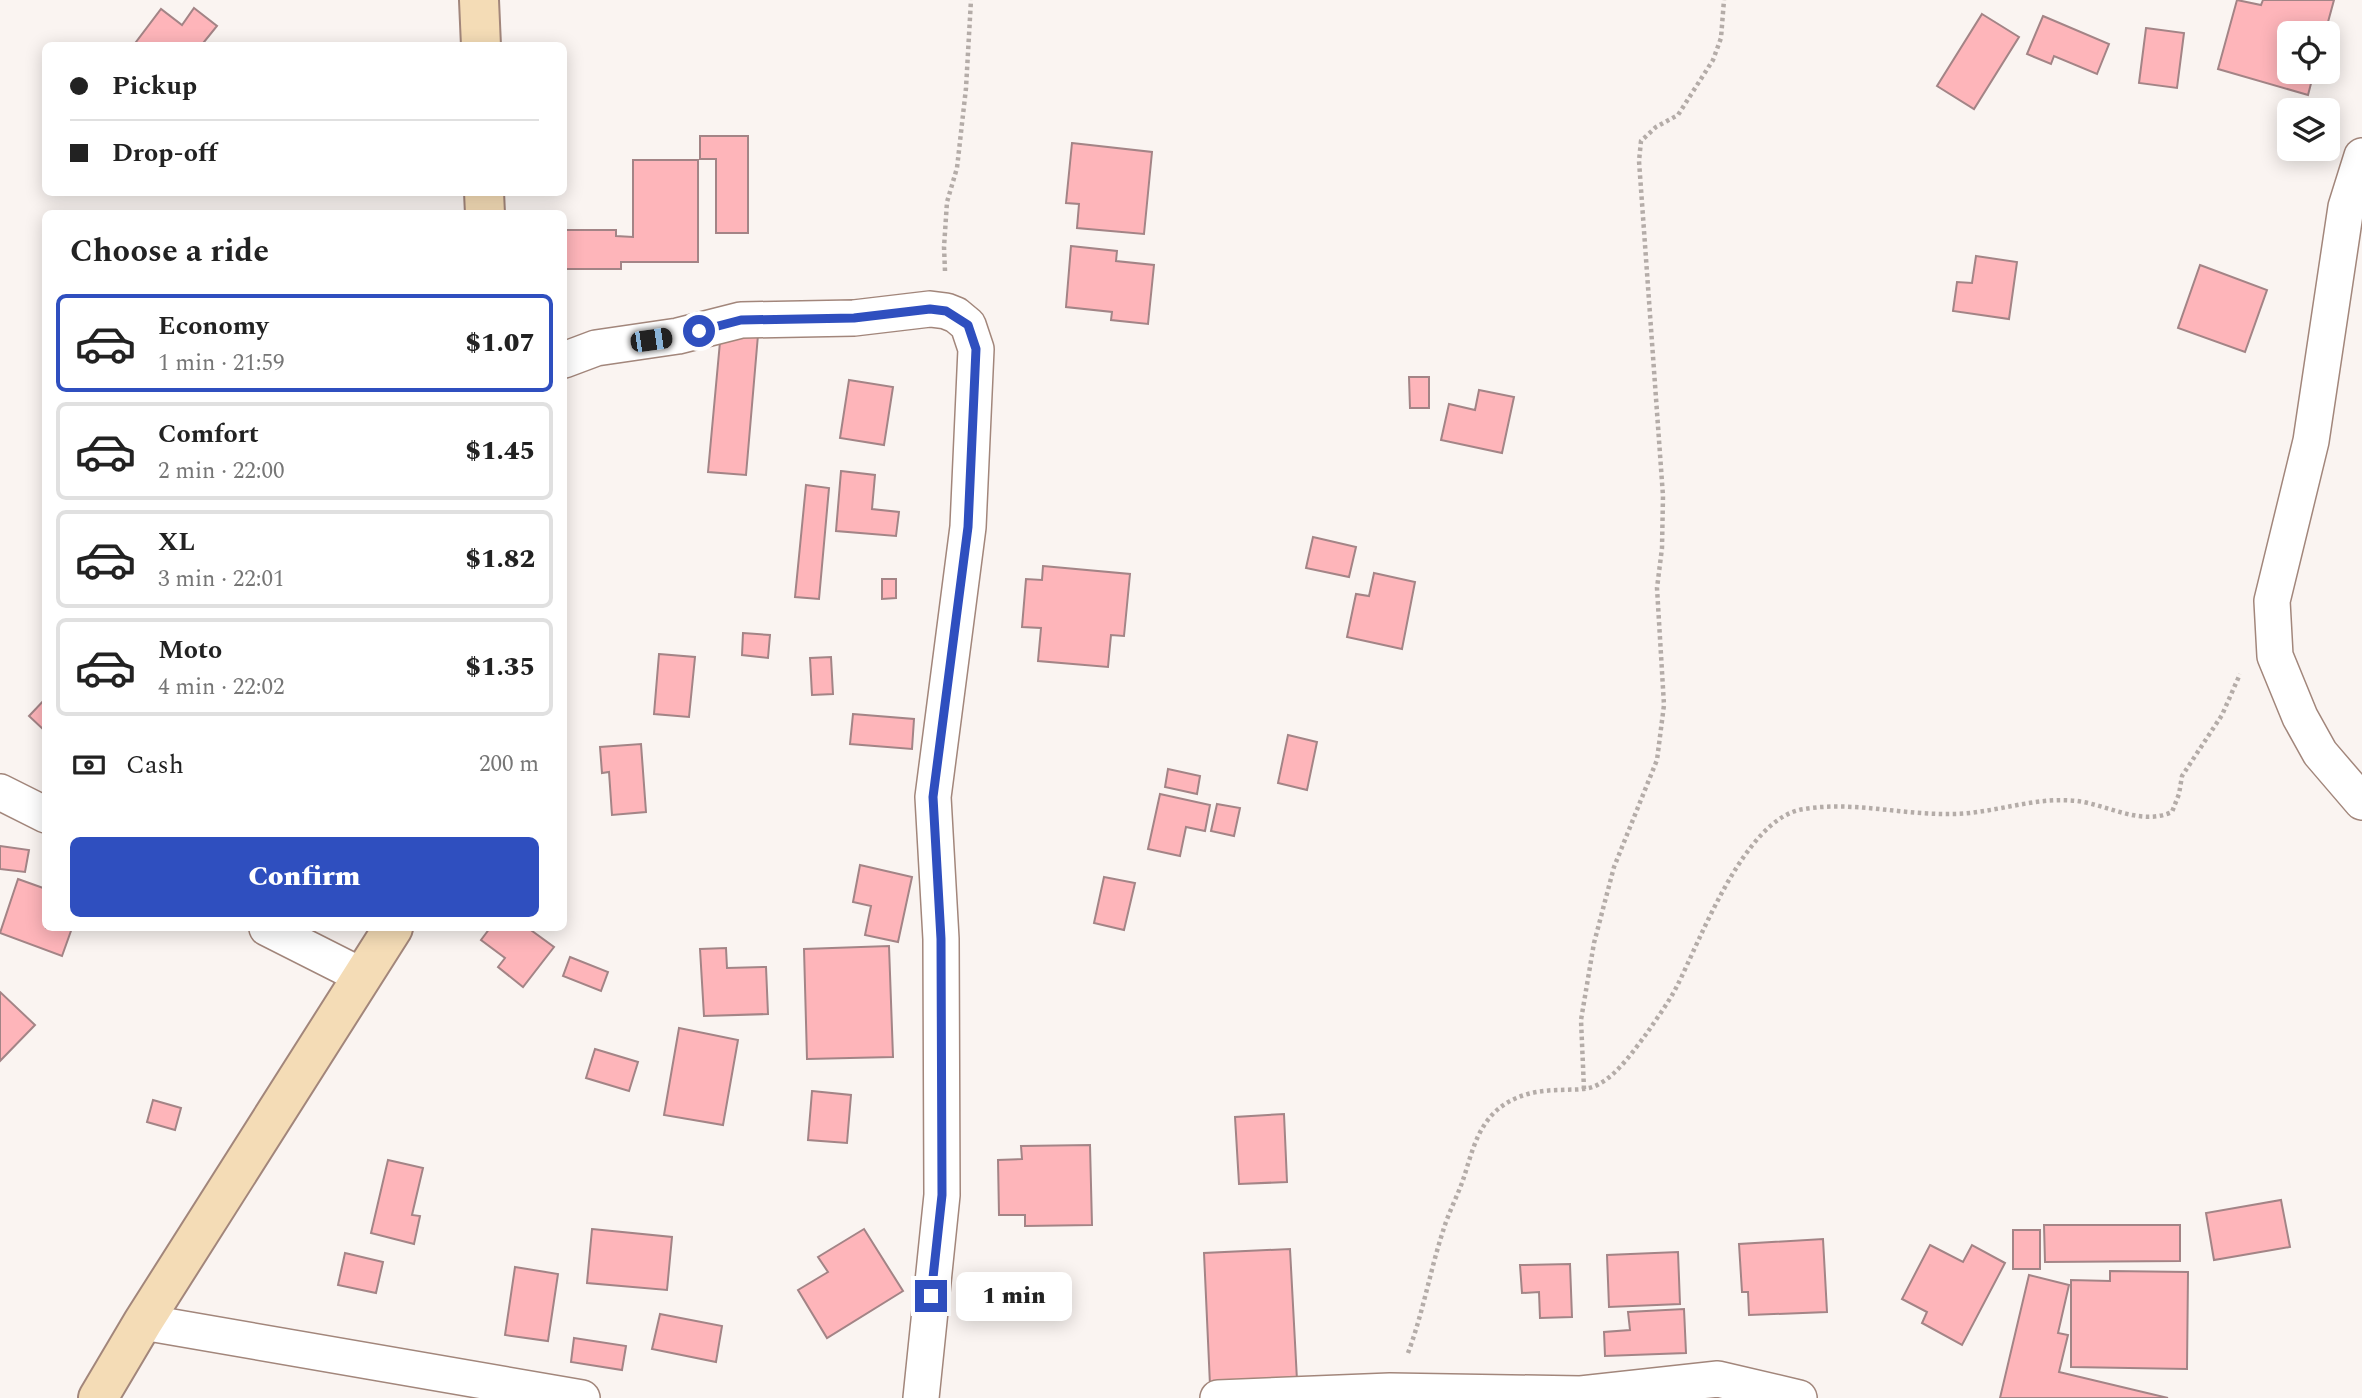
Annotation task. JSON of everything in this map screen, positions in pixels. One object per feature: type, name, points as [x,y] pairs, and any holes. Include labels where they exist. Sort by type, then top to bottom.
[{"type":"main road","points":[[479,0],[481,42]]},
{"type":"main road","points":[[98,1398],[143,1322],[391,931]]},
{"type":"street","points":[[2362,156],[2346,207],[2311,441],[2272,601],[2275,656],[2300,717],[2320,753],[2362,802]]},
{"type":"street","points":[[567,359],[596,348],[678,336],[741,320],[854,318],[930,309],[946,311],[968,325],[976,349],[968,527],[933,797],[941,939],[942,1195],[921,1398]]},
{"type":"street","points":[[0,792],[42,813]]},
{"type":"street","points":[[273,931],[362,976]]},
{"type":"street","points":[[143,1322],[582,1398]]},
{"type":"street","points":[[1218,1398],[1390,1391],[1581,1395],[1718,1379],[1799,1398]]},
{"type":"path","points":[[956,316],[946,284],[944,247],[947,202],[957,168],[966,88],[971,0]]},
{"type":"path","points":[[1584,1089],[1581,1020],[1594,943],[1614,867],[1657,760],[1664,705],[1657,588],[1662,548],[1663,496],[1639,161],[1641,141],[1656,127],[1678,115],[1713,60],[1721,38],[1724,0]]},
{"type":"path","points":[[1390,1391],[1409,1350],[1444,1228],[1483,1126],[1497,1108],[1518,1097],[1541,1090],[1584,1089],[1600,1084],[1620,1067],[1675,990],[1724,886],[1755,843],[1777,820],[1799,809],[1828,806],[1949,814],[1985,813],[2037,803],[2077,801],[2160,818],[2172,811],[2182,776],[2222,715],[2244,664]]},
{"type":"building","points":[[2237,0],[2261,5],[2263,0],[2334,0],[2328,21],[2277,21],[2277,84],[2311,84],[2308,95],[2218,69]]},
{"type":"building","points":[[194,8],[217,26],[204,42],[136,42],[161,9],[182,25]]},
{"type":"building","points":[[1982,14],[2019,37],[1974,109],[1937,86]]},
{"type":"building","points":[[2043,16],[2109,44],[2097,74],[2054,56],[2051,64],[2027,54]]},
{"type":"building","points":[[2146,28],[2184,33],[2177,88],[2139,83]]},
{"type":"building","points":[[700,136],[748,136],[748,233],[716,233],[716,159],[700,159]]},
{"type":"building","points":[[1072,143],[1152,152],[1144,234],[1077,228],[1079,204],[1066,203]]},
{"type":"building","points":[[633,160],[698,160],[698,262],[621,262],[621,269],[567,269],[567,230],[616,230],[616,236],[633,237]]},
{"type":"building","points":[[1071,246],[1117,251],[1116,261],[1154,265],[1148,324],[1111,320],[1112,312],[1066,307]]},
{"type":"building","points":[[1976,256],[2017,262],[2009,319],[1953,311],[1957,282],[1972,283]]},
{"type":"building","points":[[2200,265],[2267,290],[2245,352],[2178,328]]},
{"type":"building","points":[[721,331],[758,335],[746,475],[708,472]]},
{"type":"building","points":[[1409,377],[1429,377],[1429,408],[1410,408]]},
{"type":"building","points":[[849,380],[893,387],[884,445],[840,438]]},
{"type":"building","points":[[1479,390],[1514,397],[1502,453],[1441,440],[1449,404],[1475,410]]},
{"type":"building","points":[[841,471],[875,475],[872,509],[899,512],[896,536],[836,531]]},
{"type":"building","points":[[806,485],[829,488],[819,599],[795,597]]},
{"type":"building","points":[[1313,537],[1356,547],[1349,577],[1306,568]]},
{"type":"building","points":[[1043,566],[1130,574],[1124,636],[1111,635],[1108,667],[1038,661],[1041,628],[1022,627],[1026,579],[1042,580]]},
{"type":"building","points":[[1374,573],[1415,582],[1402,649],[1347,637],[1356,594],[1369,596]]},
{"type":"building","points":[[882,579],[896,579],[896,598],[882,599]]},
{"type":"building","points":[[743,633],[770,635],[768,658],[742,655]]},
{"type":"building","points":[[659,654],[695,657],[689,717],[654,714]]},
{"type":"building","points":[[831,657],[833,694],[812,695],[810,658]]},
{"type":"building","points":[[42,702],[42,728],[29,716]]},
{"type":"building","points":[[853,714],[914,719],[912,749],[850,744]]},
{"type":"building","points":[[1288,735],[1317,742],[1307,790],[1278,783]]},
{"type":"building","points":[[641,744],[646,812],[612,815],[609,772],[602,773],[600,747]]},
{"type":"building","points":[[1168,769],[1200,776],[1197,794],[1165,787]]},
{"type":"building","points":[[1160,794],[1210,805],[1205,831],[1186,827],[1180,856],[1148,849]]},
{"type":"building","points":[[1217,804],[1240,808],[1234,836],[1211,831]]},
{"type":"building","points":[[0,846],[29,850],[25,872],[0,869]]},
{"type":"building","points":[[860,865],[912,877],[898,942],[865,935],[871,906],[853,902]]},
{"type":"building","points":[[1104,877],[1135,883],[1124,930],[1094,923]]},
{"type":"building","points":[[18,879],[42,888],[42,931],[71,931],[62,956],[0,933]]},
{"type":"building","points":[[488,931],[532,931],[554,947],[523,987],[498,967],[505,958],[481,940]]},
{"type":"building","points":[[889,946],[893,1057],[807,1059],[804,949]]},
{"type":"building","points":[[726,948],[727,968],[766,967],[768,1014],[704,1016],[700,949]]},
{"type":"building","points":[[570,957],[608,972],[601,991],[563,976]]},
{"type":"building","points":[[0,992],[35,1025],[0,1061]]},
{"type":"building","points":[[679,1028],[738,1040],[723,1125],[664,1115]]},
{"type":"building","points":[[595,1049],[638,1062],[629,1091],[586,1078]]},
{"type":"building","points":[[812,1091],[851,1095],[847,1143],[808,1140]]},
{"type":"building","points":[[153,1100],[181,1108],[175,1130],[147,1122]]},
{"type":"building","points":[[1284,1114],[1287,1182],[1239,1184],[1235,1117]]},
{"type":"building","points":[[1090,1145],[1092,1225],[1025,1226],[1025,1215],[999,1215],[998,1160],[1022,1159],[1021,1146]]},
{"type":"building","points":[[388,1160],[423,1168],[412,1215],[420,1216],[414,1244],[371,1233]]},
{"type":"building","points":[[2281,1200],[2290,1247],[2214,1260],[2206,1213]]},
{"type":"building","points":[[2044,1225],[2180,1225],[2180,1261],[2045,1262]]},
{"type":"building","points":[[592,1229],[672,1237],[667,1290],[587,1283]]},
{"type":"building","points":[[864,1229],[903,1291],[827,1338],[798,1290],[828,1272],[818,1257]]},
{"type":"building","points":[[2013,1230],[2040,1230],[2040,1269],[2013,1269]]},
{"type":"building","points":[[1823,1239],[1827,1312],[1749,1315],[1748,1292],[1742,1292],[1739,1244]]},
{"type":"building","points":[[1930,1245],[1963,1262],[1972,1245],[2005,1263],[1962,1345],[1922,1323],[1927,1312],[1902,1299]]},
{"type":"building","points":[[1290,1249],[1297,1380],[1210,1385],[1204,1253]]},
{"type":"building","points":[[1678,1252],[1680,1304],[1609,1307],[1607,1255]]},
{"type":"building","points":[[345,1253],[383,1262],[376,1293],[338,1285]]},
{"type":"building","points":[[1570,1264],[1572,1317],[1540,1318],[1539,1292],[1522,1293],[1520,1265]]},
{"type":"building","points":[[515,1267],[558,1274],[548,1341],[505,1335]]},
{"type":"building","points":[[2110,1271],[2188,1272],[2187,1369],[2071,1367],[2071,1280],[2110,1281]]},
{"type":"building","points":[[2029,1275],[2069,1285],[2058,1333],[2068,1335],[2059,1372],[2168,1398],[2000,1398]]},
{"type":"building","points":[[1684,1309],[1686,1353],[1605,1356],[1604,1332],[1630,1330],[1628,1312]]},
{"type":"building","points":[[660,1314],[722,1326],[716,1362],[652,1349]]},
{"type":"building","points":[[574,1338],[626,1346],[622,1370],[571,1362]]},
{"type":"route","points":[[699,331],[741,320],[854,318],[930,309],[946,311],[968,325],[976,349],[968,527],[933,797],[941,939],[942,1195],[931,1296]]}]
